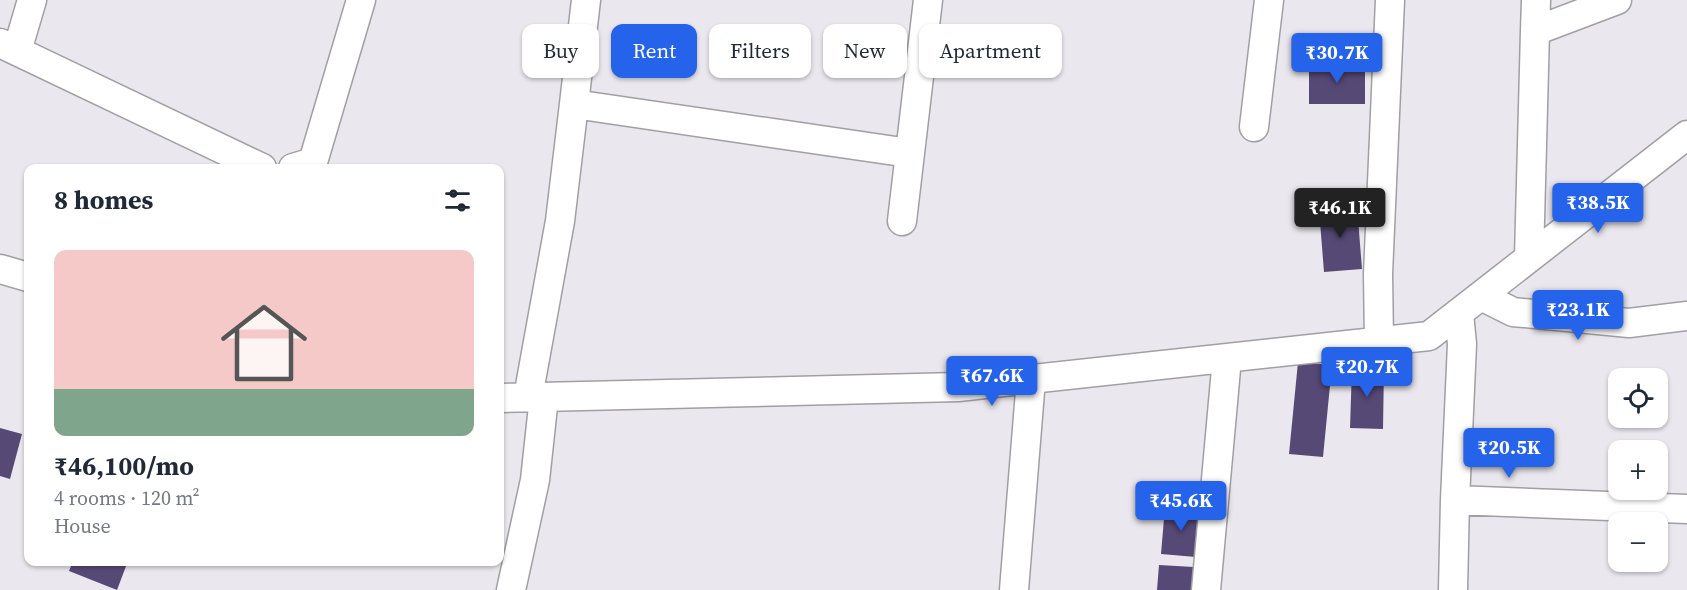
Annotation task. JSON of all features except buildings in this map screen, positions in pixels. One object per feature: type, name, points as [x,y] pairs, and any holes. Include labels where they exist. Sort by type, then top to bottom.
[{"type":"street","points":[[32,0],[9,47],[254,164]]},
{"type":"street","points":[[306,164],[313,162],[361,0]]},
{"type":"street","points":[[511,590],[535,480],[536,397],[560,221],[586,0]]},
{"type":"street","points":[[902,221],[928,0]]},
{"type":"street","points":[[1254,127],[1269,0]]},
{"type":"street","points":[[1379,342],[1378,274],[1390,0]]},
{"type":"street","points":[[1529,258],[1536,0]]},
{"type":"street","points":[[1535,31],[1617,0]]},
{"type":"street","points":[[574,104],[909,153]]},
{"type":"street","points":[[504,398],[958,387],[1429,336],[1687,135]]},
{"type":"street","points":[[0,269],[24,276]]},
{"type":"street","points":[[1481,296],[1513,312],[1629,323],[1687,316]]},
{"type":"street","points":[[1453,590],[1462,344],[1459,313]]},
{"type":"street","points":[[1206,590],[1227,358]]},
{"type":"street","points":[[1014,590],[1031,379]]},
{"type":"street","points":[[1455,500],[1687,509]]}]
